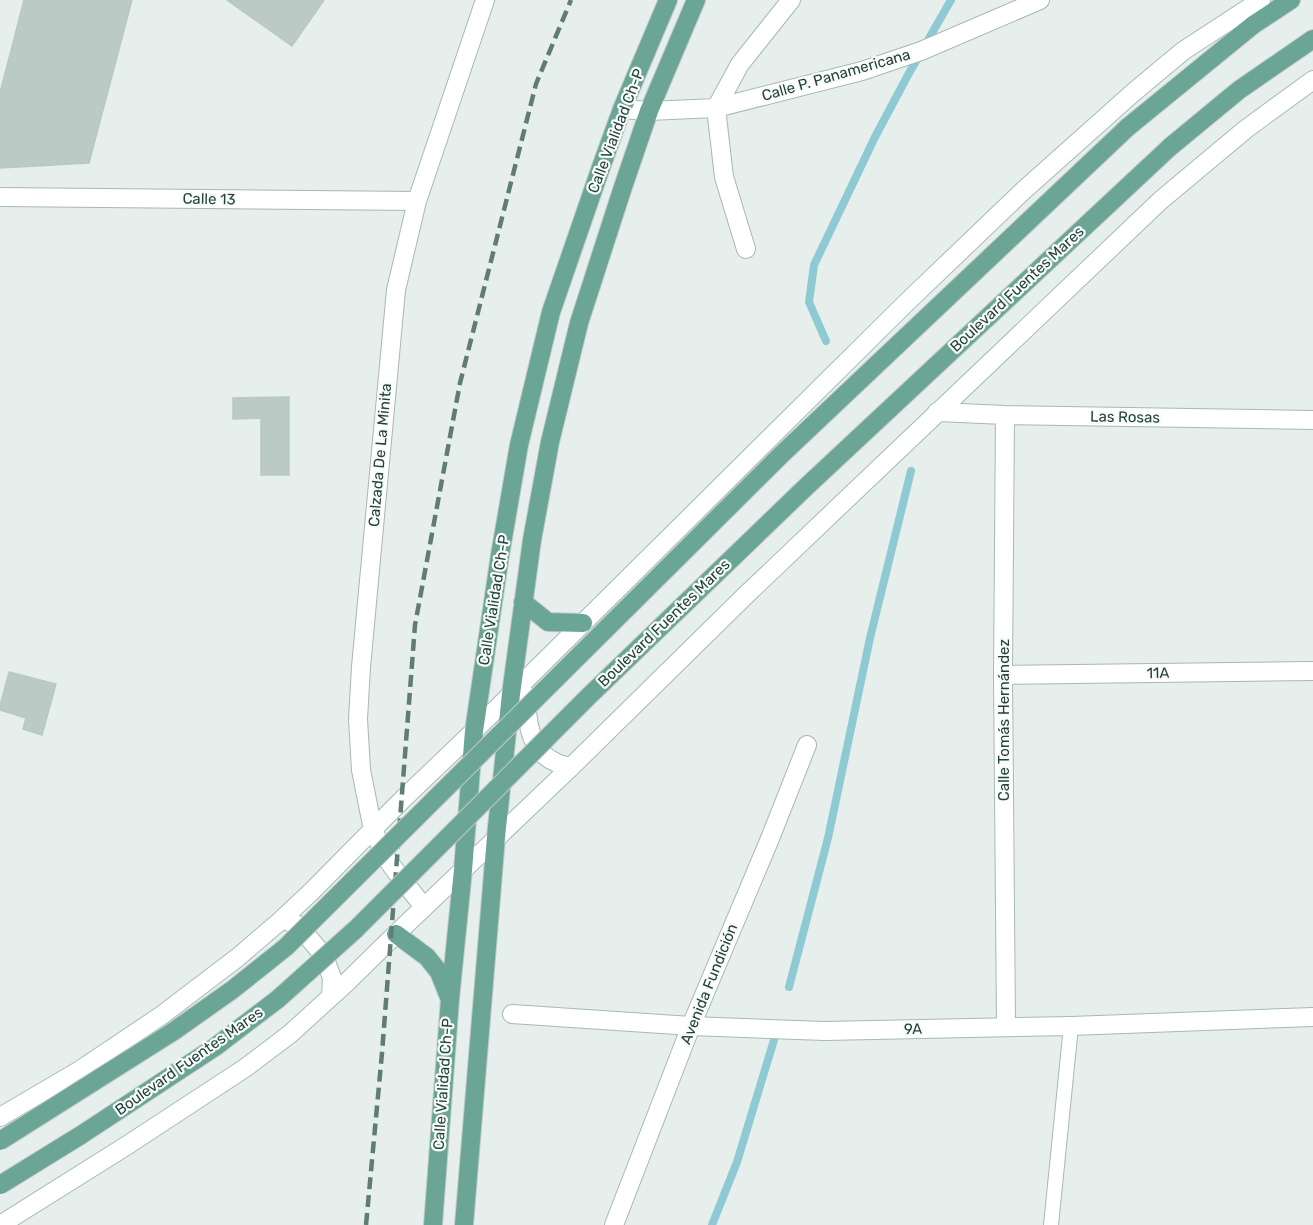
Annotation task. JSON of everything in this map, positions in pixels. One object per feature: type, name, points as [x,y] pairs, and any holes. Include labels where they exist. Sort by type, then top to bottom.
[{"type":"main road","name":"Calle Vialidad Ch-P","points":[[433,1225],[474,731],[500,555],[522,434],[551,312],[622,109],[669,0]]},
{"type":"main road","name":"Calle Vialidad Ch-P","points":[[464,1225],[496,837],[511,694],[532,540],[550,442],[579,323],[622,190],[649,111],[696,0]]},
{"type":"main road","points":[[0,1141],[174,1031],[232,990],[286,947],[781,455],[1128,127],[1253,25],[1291,0]]},
{"type":"main road","name":"Boulevard Fuentes Mares","points":[[0,1185],[215,1047],[278,999],[356,929],[590,695],[798,494],[1170,147],[1239,90],[1313,39]]},
{"type":"main road","points":[[523,602],[548,622],[583,623]]},
{"type":"main road","points":[[396,934],[427,957],[439,972],[450,999]]},
{"type":"street","name":"Calzada De La Minita","points":[[424,907],[387,859],[373,830],[361,770],[358,719],[361,667],[396,290],[417,201],[485,0]]},
{"type":"street","points":[[746,249],[724,177],[716,108],[740,64],[791,0]]},
{"type":"street","name":"Calle P. Panamericana","points":[[622,109],[649,111],[716,108],[862,71],[921,51],[1040,0]]},
{"type":"street","points":[[0,1117],[80,1070],[162,1015],[237,958],[279,922],[1023,190],[1184,51],[1261,0]]},
{"type":"street","points":[[0,1225],[245,1068],[290,1034],[346,983],[747,594],[1161,200],[1246,129],[1313,80]]},
{"type":"street","name":"Calle 13","points":[[0,197],[417,201]]},
{"type":"street","name":"Las Rosas","points":[[937,412],[1313,420]]},
{"type":"street","name":"Calle Tomás Hernández","points":[[1005,415],[1003,675],[1006,1026]]},
{"type":"street","name":"11A","points":[[1003,675],[1313,671]]},
{"type":"street","points":[[531,674],[526,713],[530,732],[537,747],[546,756],[556,763],[571,767]]},
{"type":"street","name":"Avenida Fundición","points":[[614,1225],[691,1026],[807,745]]},
{"type":"street","points":[[279,922],[291,922],[298,925],[324,956],[332,978],[331,996]]},
{"type":"street","name":"9A","points":[[512,1014],[691,1026],[825,1031],[1071,1026],[1313,1017]]},
{"type":"lane","points":[[1051,1225],[1071,1026]]},
{"type":"building","points":[[24,0],[132,0],[89,163],[0,168],[0,93]]},
{"type":"building","points":[[227,0],[324,0],[292,46]]},
{"type":"building","points":[[289,397],[289,475],[261,475],[261,418],[233,419],[233,398]]},
{"type":"building","points":[[9,672],[56,684],[42,735],[23,729],[26,718],[0,710]]},
{"type":"waterway","points":[[826,341],[809,302],[814,265],[875,137],[951,0]]},
{"type":"waterway","points":[[789,987],[828,838],[870,638],[911,471]]},
{"type":"waterway","points":[[712,1225],[737,1162],[774,1040]]},
{"type":"railway","points":[[366,1225],[382,1053],[415,625],[460,383],[536,84],[571,0]]}]
